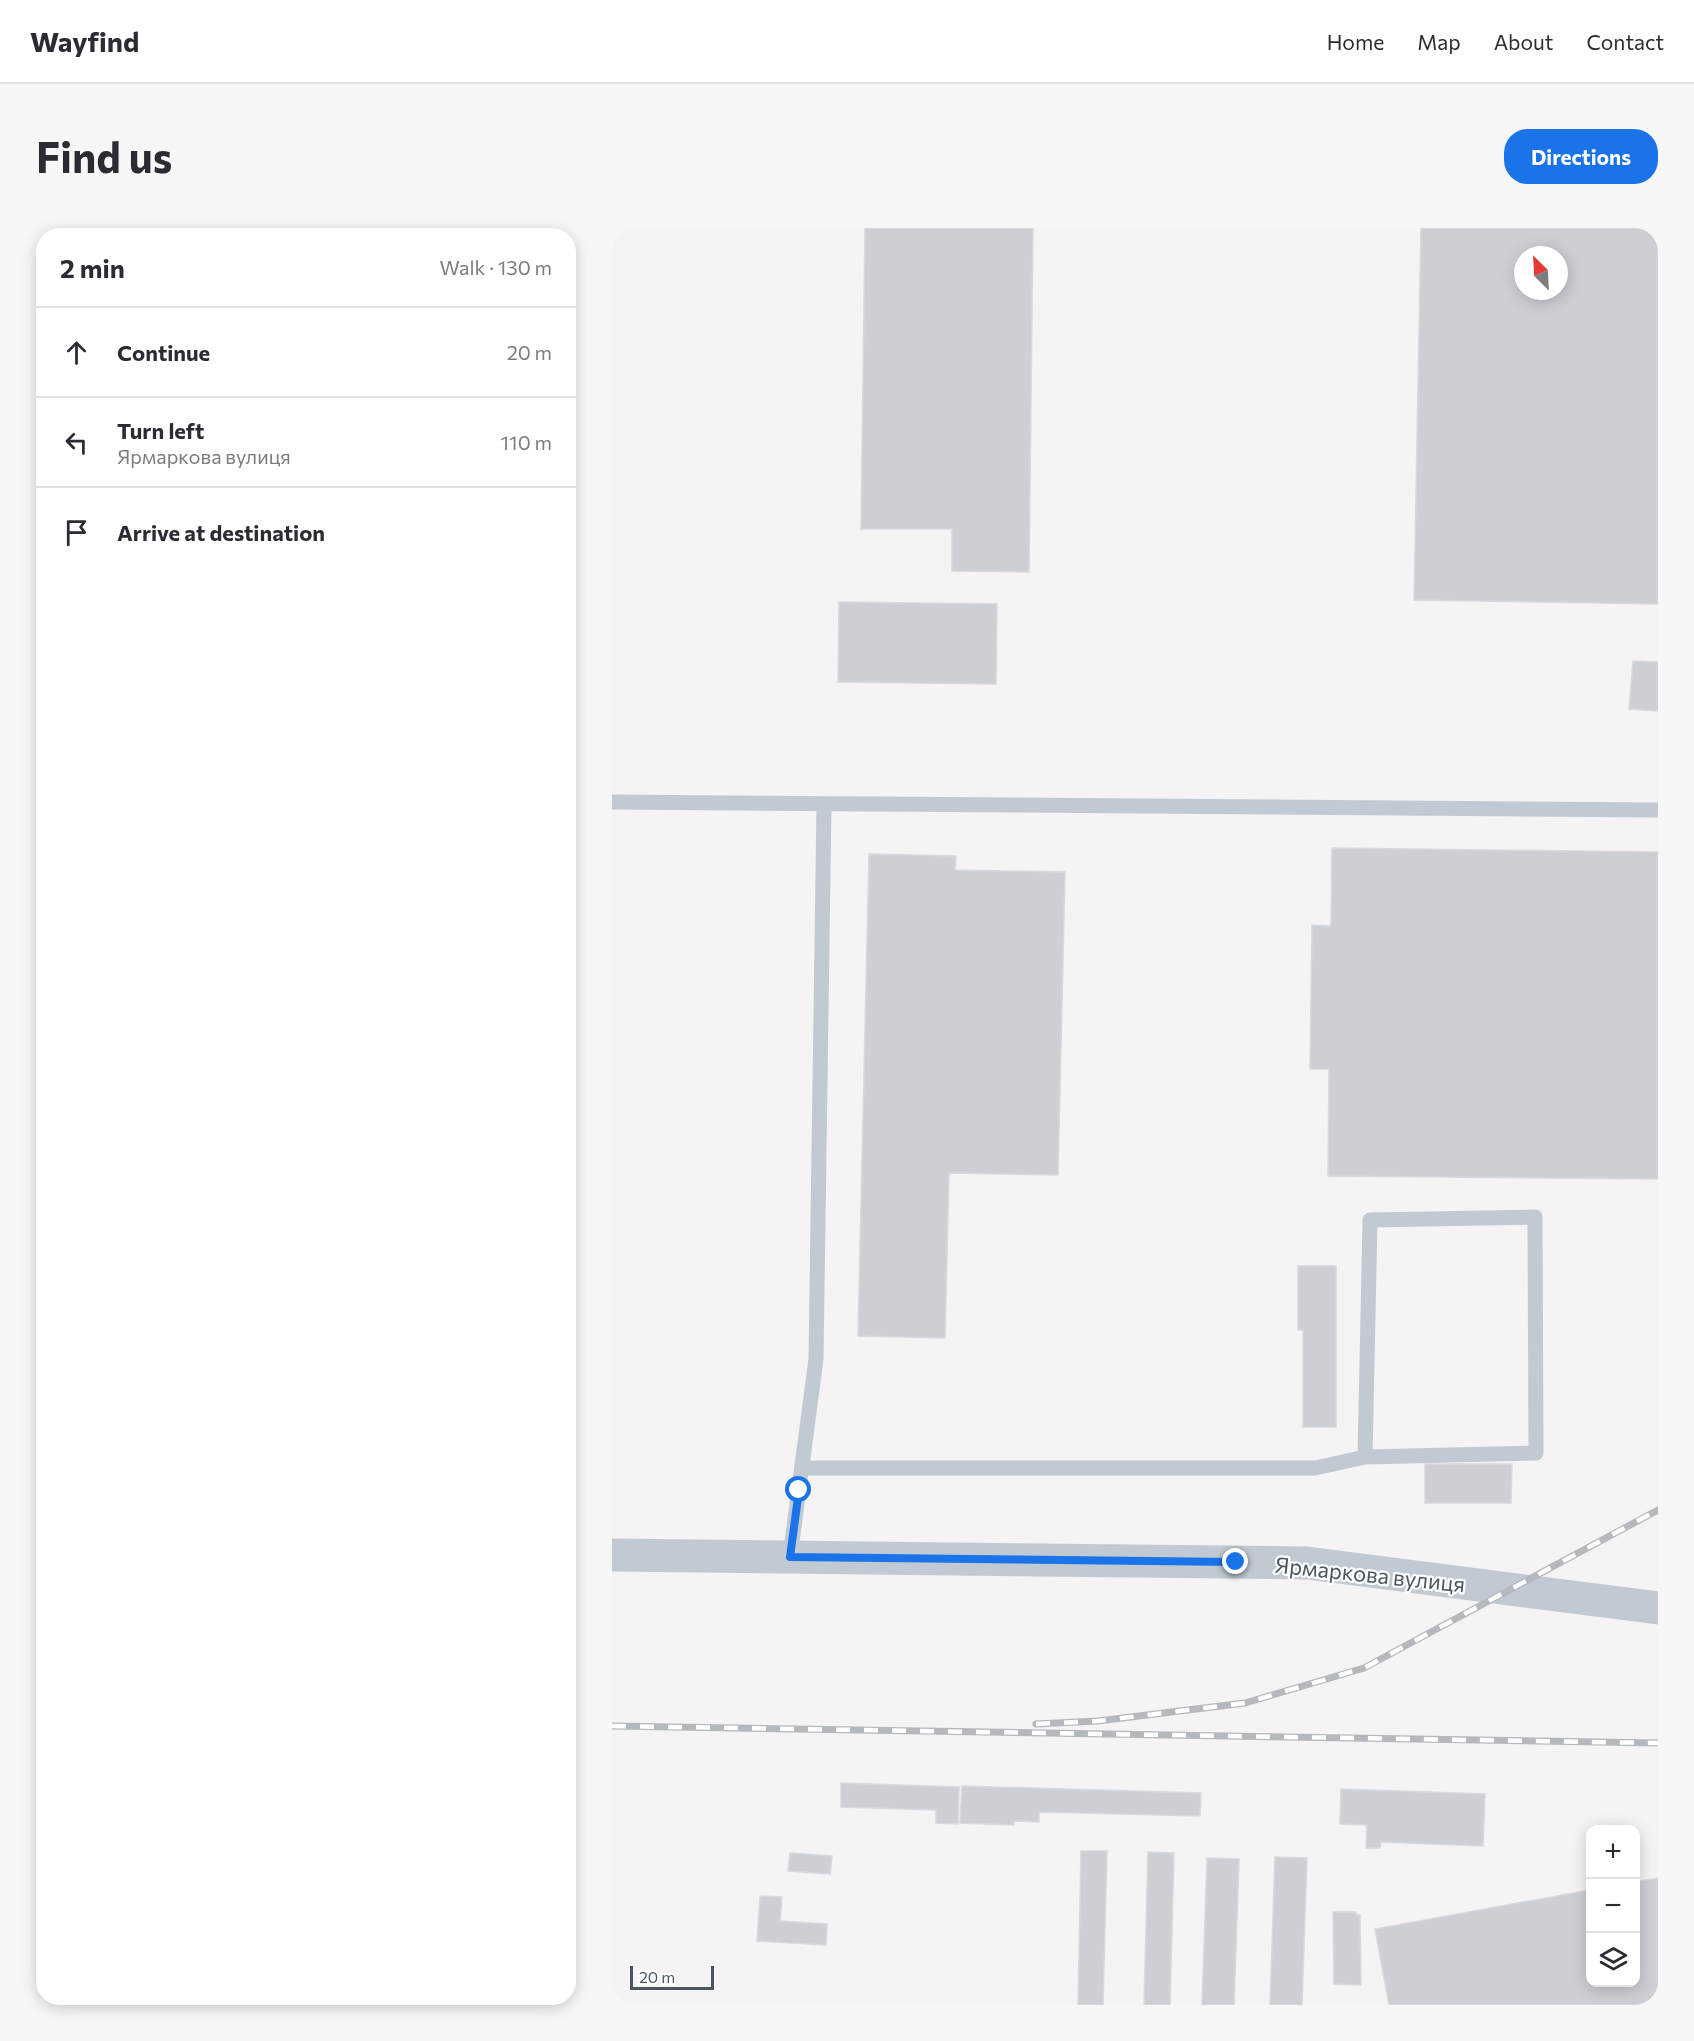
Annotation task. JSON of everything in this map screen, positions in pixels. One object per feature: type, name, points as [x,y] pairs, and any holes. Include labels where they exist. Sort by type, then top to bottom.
[{"type":"street","name":"Ярмаркова вулиця","points":[[612,1555],[1307,1563],[1658,1608]]},
{"type":"lane","points":[[612,802],[1658,810]]},
{"type":"lane","points":[[790,1557],[816,1359],[824,805]]},
{"type":"lane","points":[[802,1468],[1316,1468],[1365,1457],[1536,1454],[1535,1217],[1370,1221],[1365,1457]]},
{"type":"building","points":[[865,228],[1033,228],[1029,572],[952,571],[952,529],[861,529]]},
{"type":"building","points":[[1421,228],[1658,228],[1658,604],[1414,600]]},
{"type":"building","points":[[839,602],[997,604],[996,684],[838,682]]},
{"type":"building","points":[[1633,661],[1658,662],[1658,711],[1629,709]]},
{"type":"building","points":[[1332,848],[1658,852],[1658,1179],[1328,1176],[1329,1069],[1310,1069],[1312,925],[1331,926]]},
{"type":"building","points":[[869,854],[956,856],[955,870],[1065,872],[1058,1175],[949,1173],[945,1338],[858,1336]]},
{"type":"building","points":[[1298,1266],[1336,1266],[1336,1427],[1303,1427],[1303,1330],[1298,1330]]},
{"type":"building","points":[[1425,1464],[1512,1464],[1511,1503],[1425,1503]]},
{"type":"building","points":[[841,1783],[959,1787],[958,1824],[936,1823],[936,1810],[841,1807]]},
{"type":"building","points":[[962,1786],[1201,1793],[1200,1816],[1039,1812],[1039,1822],[1014,1821],[1014,1825],[960,1823]]},
{"type":"building","points":[[1341,1789],[1485,1794],[1483,1846],[1381,1842],[1380,1848],[1366,1848],[1367,1825],[1340,1824]]},
{"type":"building","points":[[1081,1851],[1107,1851],[1103,2005],[1078,2005]]},
{"type":"building","points":[[1148,1852],[1174,1853],[1170,2005],[1144,2005]]},
{"type":"building","points":[[790,1853],[832,1856],[830,1874],[788,1871]]},
{"type":"building","points":[[1275,1857],[1307,1858],[1302,2005],[1270,2005]]},
{"type":"building","points":[[1207,1858],[1239,1859],[1234,2005],[1202,2005]]},
{"type":"building","points":[[1658,1878],[1658,2005],[1389,2005],[1375,1929],[1586,1891],[1586,1987],[1640,1987],[1640,1881]]},
{"type":"building","points":[[760,1896],[782,1897],[780,1921],[827,1924],[826,1945],[757,1941]]},
{"type":"building","points":[[1333,1912],[1356,1912],[1356,1915],[1360,1915],[1361,1985],[1334,1984]]},
{"type":"railway","points":[[1036,1724],[1098,1721],[1245,1703],[1364,1668],[1658,1510]]},
{"type":"railway","points":[[612,1726],[1658,1743]]},
{"type":"route","points":[[799,1490],[790,1557],[1236,1562]]}]
